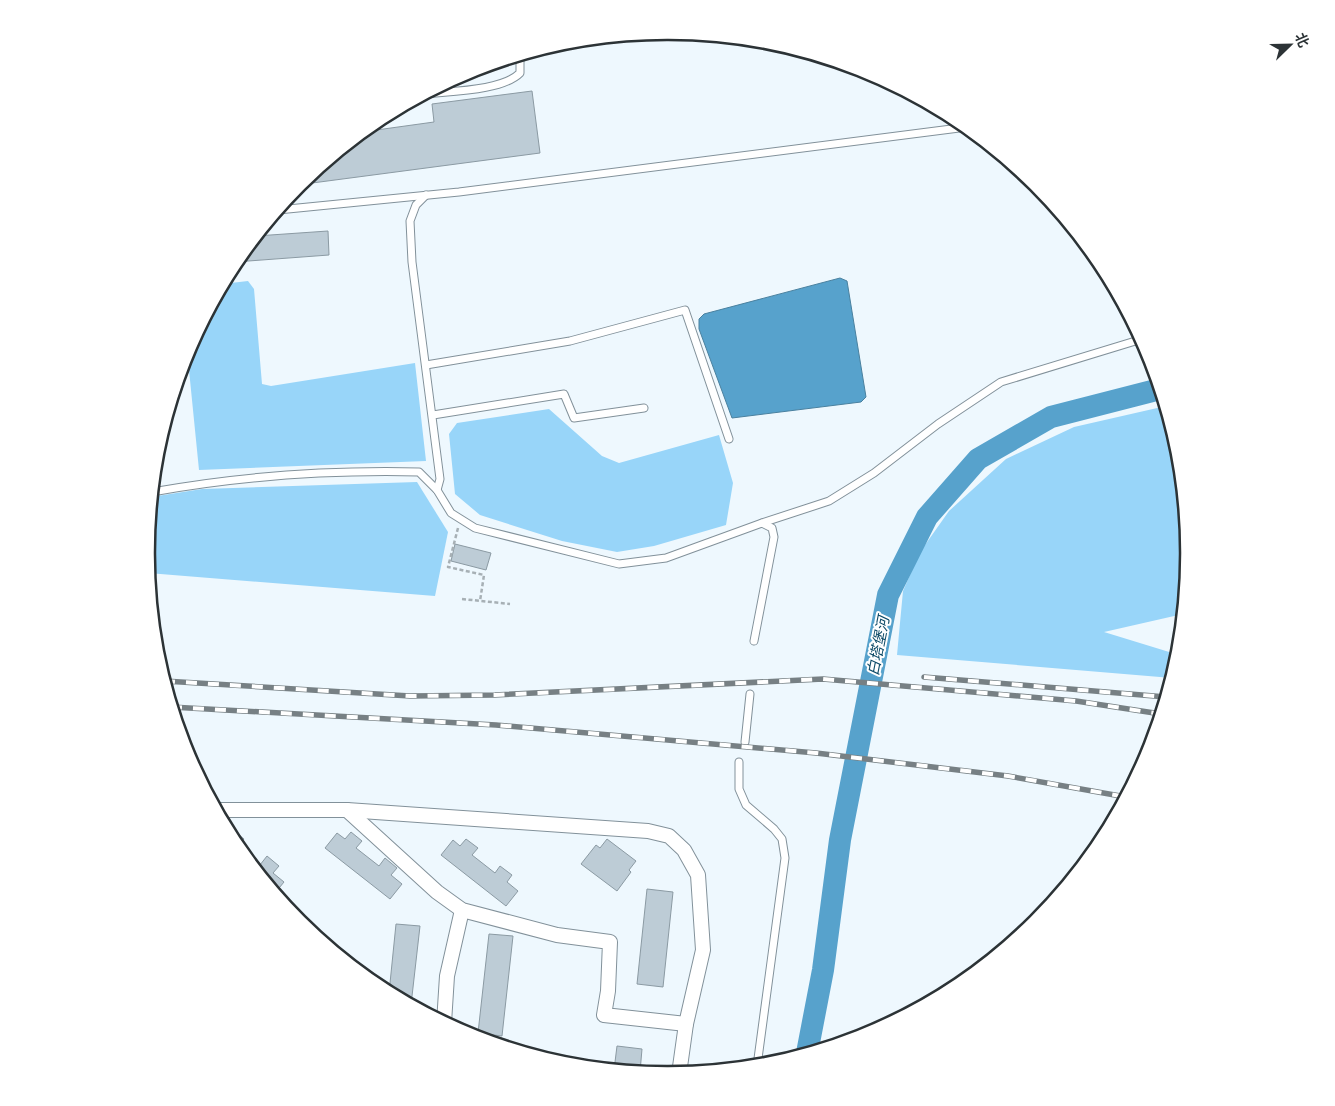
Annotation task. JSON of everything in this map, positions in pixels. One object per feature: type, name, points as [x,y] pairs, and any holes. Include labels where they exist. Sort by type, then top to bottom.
[{"type":"street","points":[[224,810],[347,810],[648,831],[669,836],[684,850],[698,875],[703,950],[686,1024],[680,1066]]},
{"type":"street","points":[[347,810],[437,892],[462,910],[557,935],[610,942],[608,992],[604,1015],[686,1024]]},
{"type":"street","points":[[444,1015],[447,976],[462,910]]},
{"type":"lane","points":[[445,91],[500,84],[513,80],[520,73],[520,62]]},
{"type":"lane","points":[[287,209],[426,195],[956,128]]},
{"type":"lane","points":[[426,195],[416,205],[410,220],[412,262],[440,479],[437,490]]},
{"type":"lane","points":[[426,365],[570,341],[685,310],[729,439]]},
{"type":"lane","points":[[159,491],[208,482],[347,470],[420,472],[437,490],[450,513],[475,528],[619,564],[666,558],[829,501],[874,473],[938,424],[1001,382],[1080,356],[1134,341]]},
{"type":"lane","points":[[433,415],[564,394],[574,418],[644,408]]},
{"type":"lane","points":[[754,641],[774,537],[772,528],[762,523]]},
{"type":"lane","points":[[745,742],[750,694]]},
{"type":"lane","points":[[739,762],[739,789],[746,805],[774,829],[782,839],[785,858],[758,1058]]},
{"type":"path","points":[[460,519],[448,567],[484,575],[480,601]]},
{"type":"path","points":[[462,599],[510,604]]},
{"type":"shaded area","points":[[840,278],[847,281],[866,397],[861,402],[732,418],[699,329],[699,319],[704,314]]},
{"type":"shaded area","points":[[248,281],[254,289],[262,384],[271,386],[415,363],[426,461],[199,470],[189,370],[207,326],[231,283]]},
{"type":"shaded area","points":[[1159,408],[1171,453],[1179,519],[1180,553],[1176,616],[1104,632],[1171,653],[1165,677],[897,655],[903,591],[920,552],[949,511],[1006,459],[1074,427]]},
{"type":"shaded area","points":[[549,409],[602,456],[619,463],[719,435],[733,483],[726,525],[654,546],[617,552],[562,541],[480,515],[455,494],[449,434],[457,423]]},
{"type":"shaded area","points":[[417,482],[448,532],[435,596],[156,574],[158,496],[202,489]]},
{"type":"building","points":[[532,91],[540,153],[312,183],[329,167],[377,130],[434,122],[432,104]]},
{"type":"building","points":[[328,231],[329,255],[246,261],[266,235]]},
{"type":"building","points":[[455,544],[491,553],[486,570],[451,561]]},
{"type":"building","points":[[351,832],[362,841],[356,848],[379,866],[385,858],[397,868],[391,875],[402,884],[390,899],[325,848],[337,833],[345,839]]},
{"type":"building","points":[[466,839],[478,848],[472,855],[495,873],[500,866],[512,875],[507,882],[518,891],[506,906],[441,855],[453,840],[460,846]]},
{"type":"building","points":[[607,839],[636,861],[629,870],[631,872],[617,891],[581,864],[596,845],[600,848]]},
{"type":"building","points":[[267,856],[279,866],[273,873],[284,882],[279,888],[261,865]]},
{"type":"building","points":[[647,889],[673,892],[663,987],[637,984]]},
{"type":"building","points":[[396,924],[420,926],[412,997],[390,985]]},
{"type":"building","points":[[489,934],[513,936],[502,1036],[478,1030]]},
{"type":"building","points":[[617,1046],[642,1049],[641,1065],[615,1063]]},
{"type":"waterway","name":"白塔堡河","points":[[808,1046],[823,970],[840,840],[888,595],[927,517],[978,459],[1051,417],[1154,391]]},
{"type":"railway","points":[[924,677],[1160,696]]},
{"type":"railway","points":[[171,681],[410,696],[495,695],[823,679],[1076,701],[1155,713]]},
{"type":"railway","points":[[179,707],[496,725],[816,753],[1008,776],[1120,796]]}]
